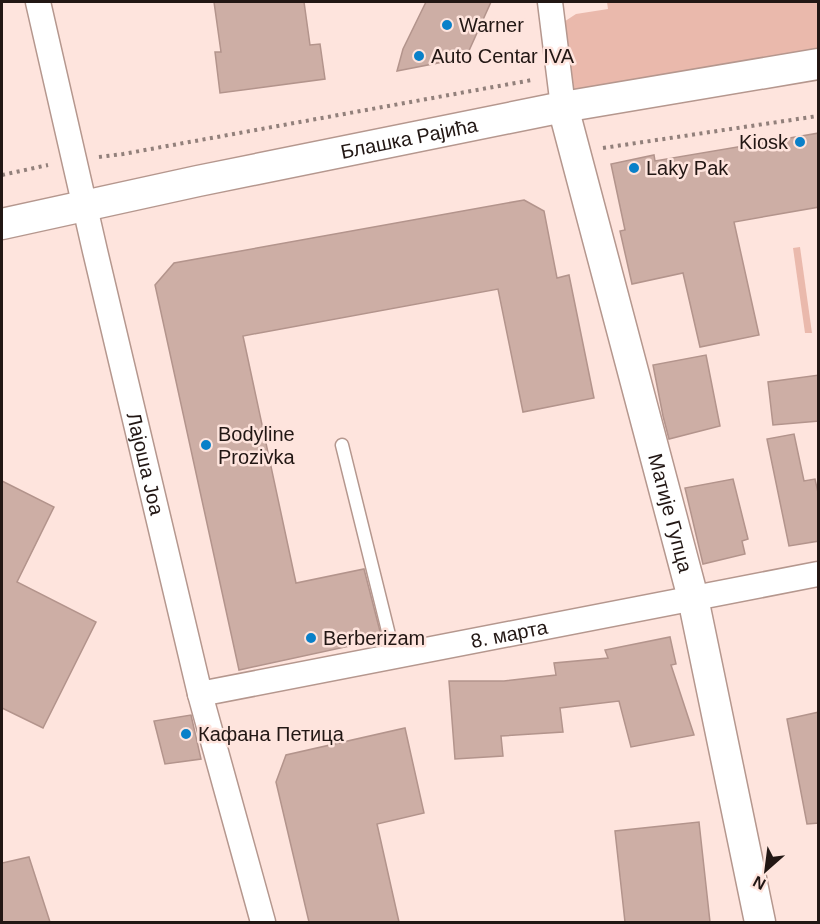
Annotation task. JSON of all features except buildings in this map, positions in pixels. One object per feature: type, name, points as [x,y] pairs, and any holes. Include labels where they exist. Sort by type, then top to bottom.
[{"type":"street","name":"Лајоша Јоа","points":[[38,2],[200,694],[263,922]]},
{"type":"street","points":[[550,2],[563,107]]},
{"type":"street","name":"Блашка Рајића","points":[[2,224],[563,107],[819,64]]},
{"type":"street","name":"Матије Гупца","points":[[563,107],[693,598],[760,922]]},
{"type":"street","name":"8. марта","points":[[200,694],[819,574]]},
{"type":"lane","points":[[342,445],[394,656]]},
{"type":"path","points":[[2,175],[74,159],[123,154],[559,75]]},
{"type":"path","points":[[574,152],[819,116]]},
{"type":"shaded area","points":[[607,2],[818,2],[818,64],[563,107],[553,29],[576,14],[608,9]]},
{"type":"shaded area","points":[[800,247],[812,333],[805,333],[793,248]]},
{"type":"place","name":"Warner","points":[[447,25]]},
{"type":"place","name":"Auto Centar IVA","points":[[419,56]]},
{"type":"place","name":"Kiosk","points":[[800,142]]},
{"type":"place","name":"Laky Pak","points":[[634,168]]},
{"type":"place","name":"Bodyline Prozivka","points":[[206,445]]},
{"type":"place","name":"Berberizam","points":[[311,638]]},
{"type":"place","name":"Кафана Петица","points":[[186,734]]}]
